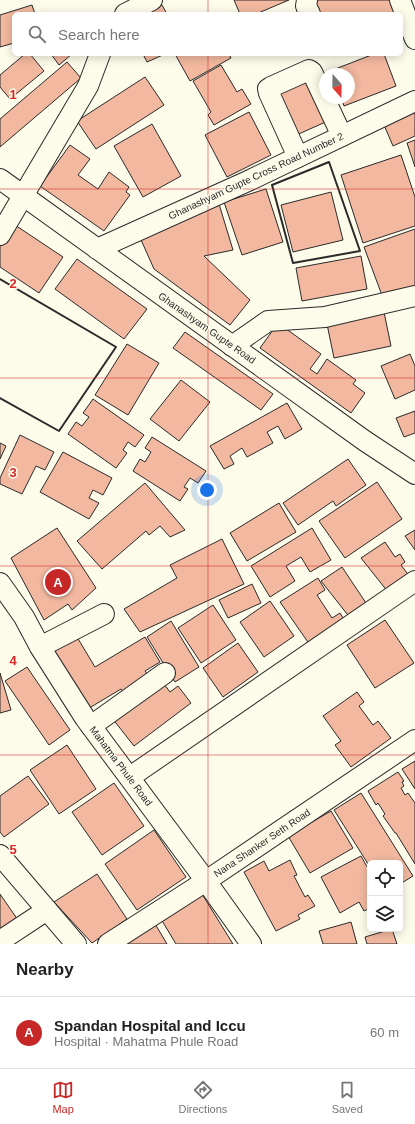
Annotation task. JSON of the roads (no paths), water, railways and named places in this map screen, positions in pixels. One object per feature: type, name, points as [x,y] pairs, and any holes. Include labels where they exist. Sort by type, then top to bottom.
[{"type":"street","points":[[115,12],[120,0]]},
{"type":"street","points":[[129,12],[152,0]]},
{"type":"street","points":[[307,0],[306,6],[309,12]]},
{"type":"street","points":[[403,11],[415,39]]},
{"type":"street","points":[[0,235],[88,86],[99,56]]},
{"type":"street","points":[[298,157],[269,93],[268,89],[271,87],[309,70],[312,72],[342,136]]},
{"type":"street","name":"Ghanashyam Gupte Cross Road Number 2","points":[[97,249],[298,157],[415,101]]},
{"type":"street","name":"Ghanashyam Gupte Road","points":[[0,179],[365,441],[415,474]]},
{"type":"street","points":[[232,346],[268,321],[324,317],[415,296]]},
{"type":"street","points":[[130,777],[415,581]]},
{"type":"street","name":"Mahatma Phule Road","points":[[0,583],[24,617],[40,647],[91,726],[130,777],[251,944]]},
{"type":"street","points":[[40,647],[104,614]]},
{"type":"street","points":[[91,726],[165,674]]},
{"type":"street","name":"Nana Shanker Seth Road","points":[[108,944],[206,881],[415,740]]},
{"type":"street","points":[[0,855],[76,944]]},
{"type":"street","points":[[0,941],[47,910]]},
{"type":"place","name":"Spandan Hospital and Iccu","points":[[58,582]]}]
